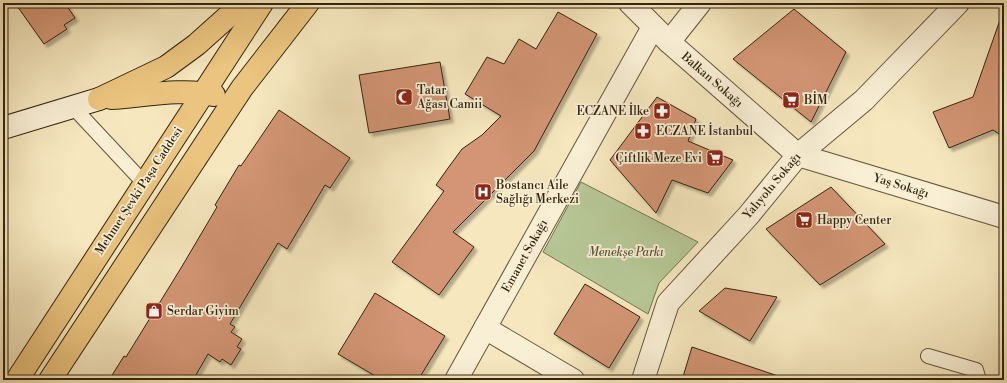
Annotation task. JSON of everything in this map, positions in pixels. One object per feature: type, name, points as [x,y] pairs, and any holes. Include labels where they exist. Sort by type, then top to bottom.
[{"type":"main road","points":[[99,99],[166,67],[196,45],[244,3]]},
{"type":"main road","name":"Mehmet Şevki Paşa Caddesi","points":[[17,380],[144,183],[205,93],[262,3]]},
{"type":"main road","points":[[50,380],[242,88],[308,3]]},
{"type":"main road","points":[[99,99],[205,93],[223,95],[234,93],[242,88]]},
{"type":"street","name":"Balkan Sokağı","points":[[630,3],[661,35],[798,154]]},
{"type":"street","name":"Emanet Sokağı","points":[[456,380],[485,328],[661,35],[700,3]]},
{"type":"street","name":"Yalıyolu Sokağı","points":[[643,380],[668,303],[748,216],[798,154],[864,100],[958,3]]},
{"type":"street","points":[[3,128],[99,99]]},
{"type":"street","name":"Yaş Sokağı","points":[[798,154],[1004,217]]},
{"type":"street","points":[[485,328],[573,380]]},
{"type":"lane","points":[[74,107],[144,183]]},
{"type":"lane","points":[[928,356],[976,370],[979,380]]},
{"type":"green space","name":"Menekşe Parkı","points":[[581,182],[698,242],[659,283],[648,314],[543,252]]},
{"type":"building","points":[[15,3],[65,3],[75,18],[64,25],[67,29],[44,44]]},
{"type":"building","points":[[794,9],[846,52],[811,122],[733,59]]},
{"type":"building","points":[[558,12],[597,34],[534,151],[453,232],[474,247],[439,295],[392,262],[444,191],[436,185],[462,149],[482,135],[501,116],[465,94],[487,57],[504,64],[519,39],[536,49]]},
{"type":"building","points":[[1001,17],[1004,17],[1004,137],[993,130],[949,148],[933,112],[973,97]]},
{"type":"building","name":"Tatar Ağası Camii","points":[[440,62],[450,119],[369,133],[359,75]]},
{"type":"building","points":[[657,97],[696,119],[688,141],[733,160],[708,193],[672,180],[656,213],[610,160]]},
{"type":"building","points":[[279,110],[350,158],[330,188],[325,185],[287,249],[278,243],[230,324],[235,327],[231,332],[242,339],[237,347],[241,349],[231,365],[222,359],[220,362],[208,354],[193,380],[109,380],[124,356],[126,357],[181,268],[217,207],[215,205],[239,165],[241,166]]},
{"type":"building","points":[[831,187],[885,244],[820,285],[766,229]]},
{"type":"building","points":[[585,284],[640,317],[609,368],[554,334]]},
{"type":"building","points":[[725,288],[777,297],[750,341],[699,311]]},
{"type":"building","points":[[375,293],[445,336],[418,380],[382,380],[338,354]]},
{"type":"building","points":[[692,347],[781,377],[780,380],[682,380]]},
{"type":"place","name":"Tatar Ağası Camii","points":[[404,97]]},
{"type":"place","name":"BİM","points":[[791,100]]},
{"type":"place","name":"ECZANE İlke","points":[[662,111]]},
{"type":"place","name":"ECZANE İstanbul","points":[[643,131]]},
{"type":"place","name":"Çiftlik Meze Evi","points":[[715,158]]},
{"type":"place","name":"Bostancı Aile Sağlığı Merkezi","points":[[483,192]]},
{"type":"place","name":"Happy Center","points":[[804,220]]},
{"type":"place","name":"Serdar Giyim","points":[[154,311]]}]
